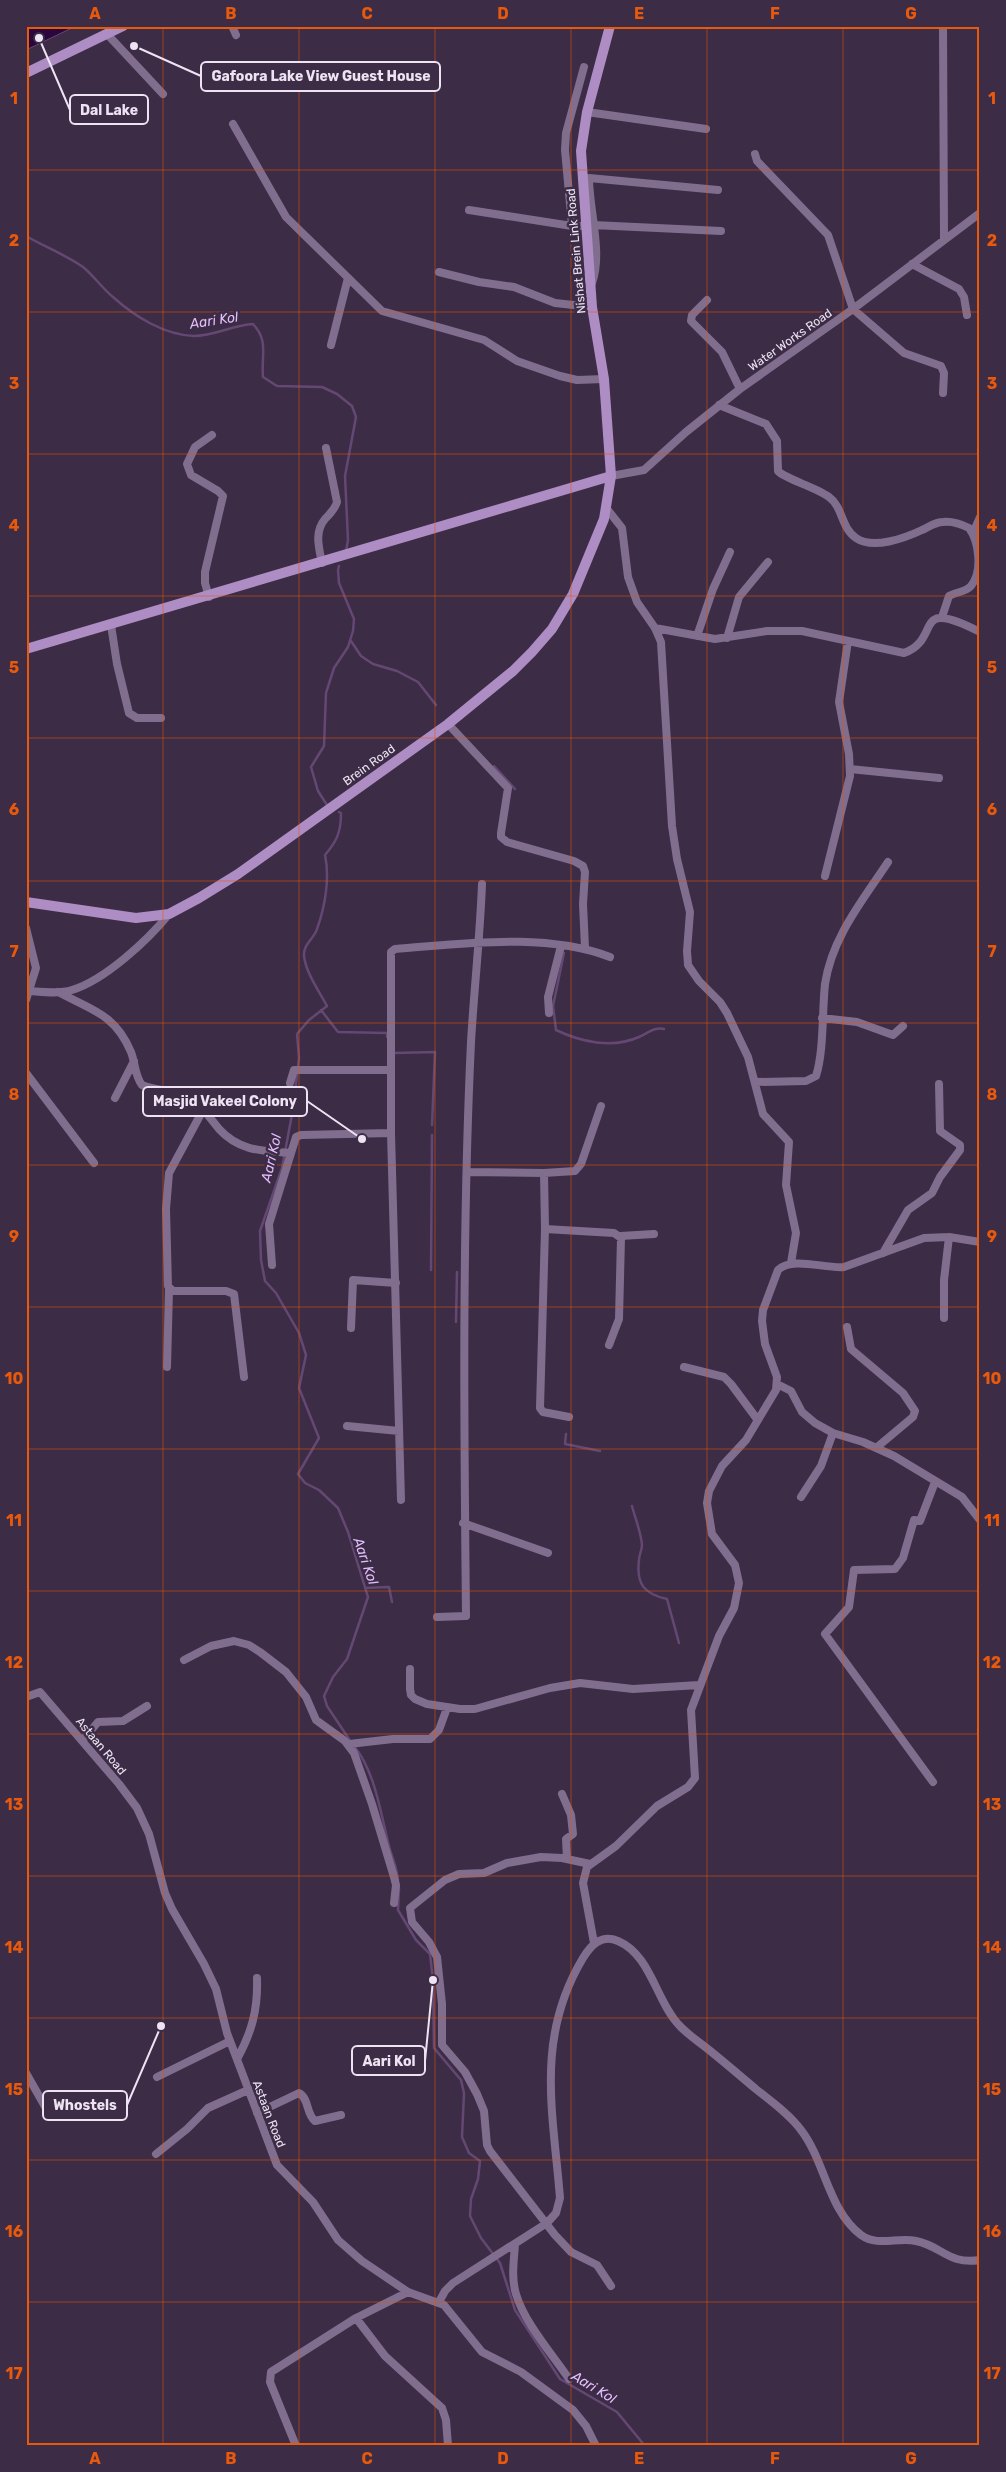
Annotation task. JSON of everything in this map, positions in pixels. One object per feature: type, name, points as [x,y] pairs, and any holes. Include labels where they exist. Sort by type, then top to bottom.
[{"type":"street","points":[[26,73],[123,26]]},
{"type":"street","points":[[232,26],[236,35]]},
{"type":"street","name":"Nishat Brein Link Road","points":[[610,26],[587,112],[581,152],[590,225],[592,307],[604,379],[611,476]]},
{"type":"street","points":[[943,26],[944,240]]},
{"type":"street","points":[[107,34],[163,94]]},
{"type":"street","points":[[572,226],[565,150],[566,133],[584,66]]},
{"type":"street","points":[[587,112],[706,129]]},
{"type":"street","points":[[233,124],[286,217],[377,308],[388,314],[484,340],[517,361],[560,376],[577,380],[604,379]]},
{"type":"street","points":[[755,154],[756,161],[828,235],[853,309],[908,356],[941,366],[944,373],[943,393]]},
{"type":"street","points":[[590,225],[589,178],[718,190]]},
{"type":"street","points":[[470,210],[572,226],[590,225],[721,231]]},
{"type":"street","name":"Water Works Road","points":[[611,476],[644,470],[686,432],[740,389],[853,309],[980,213]]},
{"type":"street","points":[[912,264],[960,290],[964,296],[967,315]]},
{"type":"street","points":[[439,272],[479,282],[514,287],[555,303],[592,307]]},
{"type":"street","points":[[330,345],[348,278]]},
{"type":"street","points":[[707,300],[692,315],[690,320],[722,352],[740,389]]},
{"type":"street","points":[[719,406],[766,424],[776,436],[778,467],[781,474],[804,482],[829,496],[836,503],[851,534],[861,541],[874,543],[889,540],[944,522],[962,524],[973,533],[977,541],[978,560],[974,581],[966,589],[949,596],[942,617]]},
{"type":"street","points":[[209,596],[205,583],[205,572],[223,496],[191,475],[187,464],[195,446],[212,435]]},
{"type":"street","points":[[322,563],[318,534],[322,523],[337,502],[326,448]]},
{"type":"street","points":[[26,650],[611,476]]},
{"type":"street","name":"Brein Road","points":[[26,902],[136,918],[169,914],[195,901],[238,874],[448,724],[513,671],[552,629],[573,594],[607,509],[611,476]]},
{"type":"street","points":[[607,509],[622,528],[628,577],[637,602],[655,628],[661,642],[674,844],[690,912],[687,961],[694,976],[720,1002],[727,1013],[748,1057],[763,1114],[770,1124],[786,1136],[790,1145],[786,1185],[796,1233],[791,1263]]},
{"type":"street","points":[[973,533],[980,517]]},
{"type":"street","points":[[697,636],[713,589],[730,552]]},
{"type":"street","points":[[727,638],[739,597],[768,562]]},
{"type":"street","points":[[655,628],[715,639],[786,630],[802,631],[904,653],[916,645],[930,623],[942,617],[954,619],[980,632]]},
{"type":"street","points":[[111,625],[116,664],[129,713],[137,718],[161,718]]},
{"type":"street","points":[[825,876],[849,783],[849,754],[839,712],[839,696],[848,641]]},
{"type":"street","points":[[448,724],[508,788],[501,833],[502,839],[574,861],[583,866],[585,872],[583,904],[585,948]]},
{"type":"street","points":[[850,769],[939,778]]},
{"type":"street","points":[[756,1082],[806,1081],[814,1079],[818,1072],[826,983],[838,941],[888,862]]},
{"type":"street","points":[[437,1616],[466,1616],[464,1523],[467,1172],[471,1041],[480,943],[482,884]]},
{"type":"street","points":[[30,991],[58,992],[72,990],[101,974],[134,951],[169,914]]},
{"type":"street","points":[[26,928],[36,968],[26,1000]]},
{"type":"street","points":[[401,1500],[391,1133],[390,952],[395,949],[510,942],[585,948],[610,957]]},
{"type":"street","points":[[549,1013],[548,997],[561,946]]},
{"type":"street","points":[[58,992],[113,1022],[122,1032],[134,1061],[139,1082],[142,1085],[183,1094],[203,1110],[229,1139],[239,1146],[289,1153]]},
{"type":"street","points":[[822,1018],[857,1022],[893,1035],[903,1026]]},
{"type":"street","points":[[115,1098],[134,1061]]},
{"type":"street","points":[[290,1083],[294,1070],[391,1070]]},
{"type":"street","points":[[26,1073],[94,1163]]},
{"type":"street","points":[[883,1253],[908,1210],[932,1192],[960,1150],[960,1145],[940,1131],[939,1084]]},
{"type":"street","points":[[467,1172],[571,1173],[579,1168],[601,1106]]},
{"type":"street","points":[[168,1367],[169,1289],[166,1209],[169,1173],[203,1110]]},
{"type":"street","points":[[272,1266],[269,1224],[294,1139],[298,1135],[391,1133]]},
{"type":"street","points":[[544,1173],[545,1229],[540,1408],[543,1412],[569,1417]]},
{"type":"street","points":[[545,1229],[620,1236],[654,1234]]},
{"type":"street","points":[[609,1345],[619,1319],[620,1236]]},
{"type":"street","points":[[944,1318],[944,1280],[950,1237]]},
{"type":"street","points":[[594,1943],[583,1883],[585,1870],[590,1864],[616,1846],[657,1806],[693,1783],[696,1771],[690,1719],[691,1710],[719,1636],[734,1608],[739,1583],[735,1565],[712,1534],[707,1503],[709,1491],[722,1466],[746,1440],[777,1384],[776,1371],[765,1344],[762,1321],[763,1310],[778,1270],[791,1263],[832,1268],[857,1263],[924,1238],[950,1237],[980,1242]]},
{"type":"street","points":[[351,1328],[353,1280],[396,1283]]},
{"type":"street","points":[[169,1289],[177,1292],[226,1290],[234,1294],[244,1377]]},
{"type":"street","points":[[847,1327],[851,1349],[903,1393],[915,1411],[912,1417],[876,1448]]},
{"type":"street","points":[[684,1367],[714,1374],[728,1380],[757,1419]]},
{"type":"street","points":[[777,1384],[792,1391],[802,1412],[807,1417],[833,1433],[876,1448],[962,1498],[980,1520]]},
{"type":"street","points":[[346,1426],[399,1431]]},
{"type":"street","points":[[801,1497],[821,1466],[833,1433]]},
{"type":"street","points":[[933,1782],[825,1634],[849,1607],[854,1570],[895,1569],[903,1558],[914,1520],[920,1521],[935,1482]]},
{"type":"street","points":[[464,1523],[548,1553]]},
{"type":"street","points":[[184,1660],[218,1643],[234,1641],[249,1645],[286,1672],[306,1697],[320,1725],[349,1744],[357,1759],[365,1782],[394,1877],[396,1885],[394,1904]]},
{"type":"street","points":[[410,1669],[411,1695],[420,1702],[447,1708],[475,1709],[550,1688],[580,1683],[632,1689],[699,1685]]},
{"type":"street","name":"Astaan Road","points":[[26,1697],[40,1692],[137,1808],[149,1834],[168,1901],[212,1978],[230,2041],[277,2166],[313,2202],[338,2240],[362,2261],[408,2292],[439,2302],[448,2308],[482,2352],[521,2372],[573,2410],[581,2418],[596,2446]]},
{"type":"street","points":[[82,1741],[98,1722],[123,1721],[147,1706]]},
{"type":"street","points":[[349,1744],[393,1739],[430,1739],[438,1730],[447,1708]]},
{"type":"street","points":[[562,1794],[572,1819],[573,1834],[566,1839],[568,1859]]},
{"type":"street","points":[[590,1864],[551,1856],[517,1860],[484,1873],[452,1876],[410,1908],[412,1922],[429,1942],[437,1957],[442,2004],[442,2045],[465,2072],[477,2094],[484,2111],[487,2145],[490,2151],[571,2252],[597,2265],[611,2286]]},
{"type":"street","points":[[439,2302],[447,2288],[547,2223],[558,2210],[560,2198],[551,2084],[552,2038],[566,1990],[579,1966],[594,1943],[600,1940],[612,1939],[630,1949],[650,1977],[678,2025],[792,2118],[809,2142],[844,2216],[860,2234],[879,2242],[907,2240],[919,2242],[955,2260],[980,2260]]},
{"type":"street","points":[[237,2059],[251,2031],[256,2011],[257,1978]]},
{"type":"street","points":[[157,2077],[230,2041]]},
{"type":"street","points":[[26,2073],[47,2110]]},
{"type":"street","points":[[156,2154],[187,2129],[208,2108],[248,2090]]},
{"type":"street","points":[[258,2113],[298,2093],[303,2096],[315,2121],[341,2115]]},
{"type":"street","points":[[515,2244],[513,2270],[516,2294],[527,2316],[569,2379]]},
{"type":"street","points":[[296,2446],[270,2382],[269,2374],[356,2318],[408,2292]]},
{"type":"street","points":[[356,2318],[385,2356],[442,2408],[446,2420],[448,2446]]},
{"type":"shaded area","points":[[26,26],[76,26],[26,50]]},
{"type":"waterway","name":"Aari Kol","points":[[26,236],[83,267],[121,304],[161,328],[183,335],[201,336],[253,324],[263,342],[263,377],[277,386],[322,387],[337,394],[352,406],[356,417],[345,476],[348,540],[346,551]]},
{"type":"waterway","name":"Aari Kol","points":[[327,805],[318,791],[311,767],[324,746],[326,693],[334,668],[348,647],[353,631],[354,619],[339,583],[339,566]]},
{"type":"waterway","points":[[351,641],[361,656],[373,664],[397,671],[418,682],[436,705]]},
{"type":"waterway","points":[[494,766],[515,789]]},
{"type":"waterway","name":"Aari Kol","points":[[339,812],[341,813],[341,820],[338,836],[325,855],[327,883],[320,920],[316,933],[304,952],[307,969],[327,1006],[309,1020],[297,1034],[299,1058],[293,1109],[282,1168],[260,1231],[261,1260],[265,1281],[276,1293],[299,1333],[306,1355],[299,1388],[319,1438],[298,1474],[305,1483],[319,1490],[338,1508],[348,1532],[368,1597],[347,1659],[333,1677],[324,1696],[327,1706],[351,1742]]},
{"type":"waterway","points":[[564,953],[553,1006],[556,1030],[586,1041],[618,1043],[629,1041],[654,1030],[664,1029]]},
{"type":"waterway","points":[[321,1010],[338,1032],[387,1033],[387,1037]]},
{"type":"waterway","points":[[394,1053],[435,1052],[432,1125]]},
{"type":"waterway","points":[[431,1270],[432,1135]]},
{"type":"waterway","points":[[456,1322],[457,1272]]},
{"type":"waterway","points":[[566,1434],[565,1444],[600,1451]]},
{"type":"waterway","points":[[632,1506],[642,1545],[638,1568],[640,1582],[647,1591],[667,1599],[679,1643]]},
{"type":"waterway","points":[[365,1588],[389,1587],[392,1602]]},
{"type":"waterway","name":"Aari Kol","points":[[354,1746],[361,1756],[372,1780],[398,1880]]},
{"type":"waterway","name":"Aari Kol","points":[[399,1888],[398,1910],[416,1940],[430,1954],[433,1980],[434,2048],[461,2080],[464,2093],[462,2137],[469,2153],[480,2161],[478,2179],[471,2199],[470,2216],[481,2238],[500,2263],[515,2310],[560,2379],[617,2412],[645,2446]]},
{"type":"place","name":"Dal Lake","points":[[39,38]]},
{"type":"place","name":"Gafoora Lake View Guest House","points":[[134,46]]},
{"type":"place","name":"Masjid Vakeel Colony","points":[[362,1139]]},
{"type":"place","name":"Aari Kol","points":[[433,1980]]},
{"type":"place","name":"Whostels","points":[[161,2026]]}]
